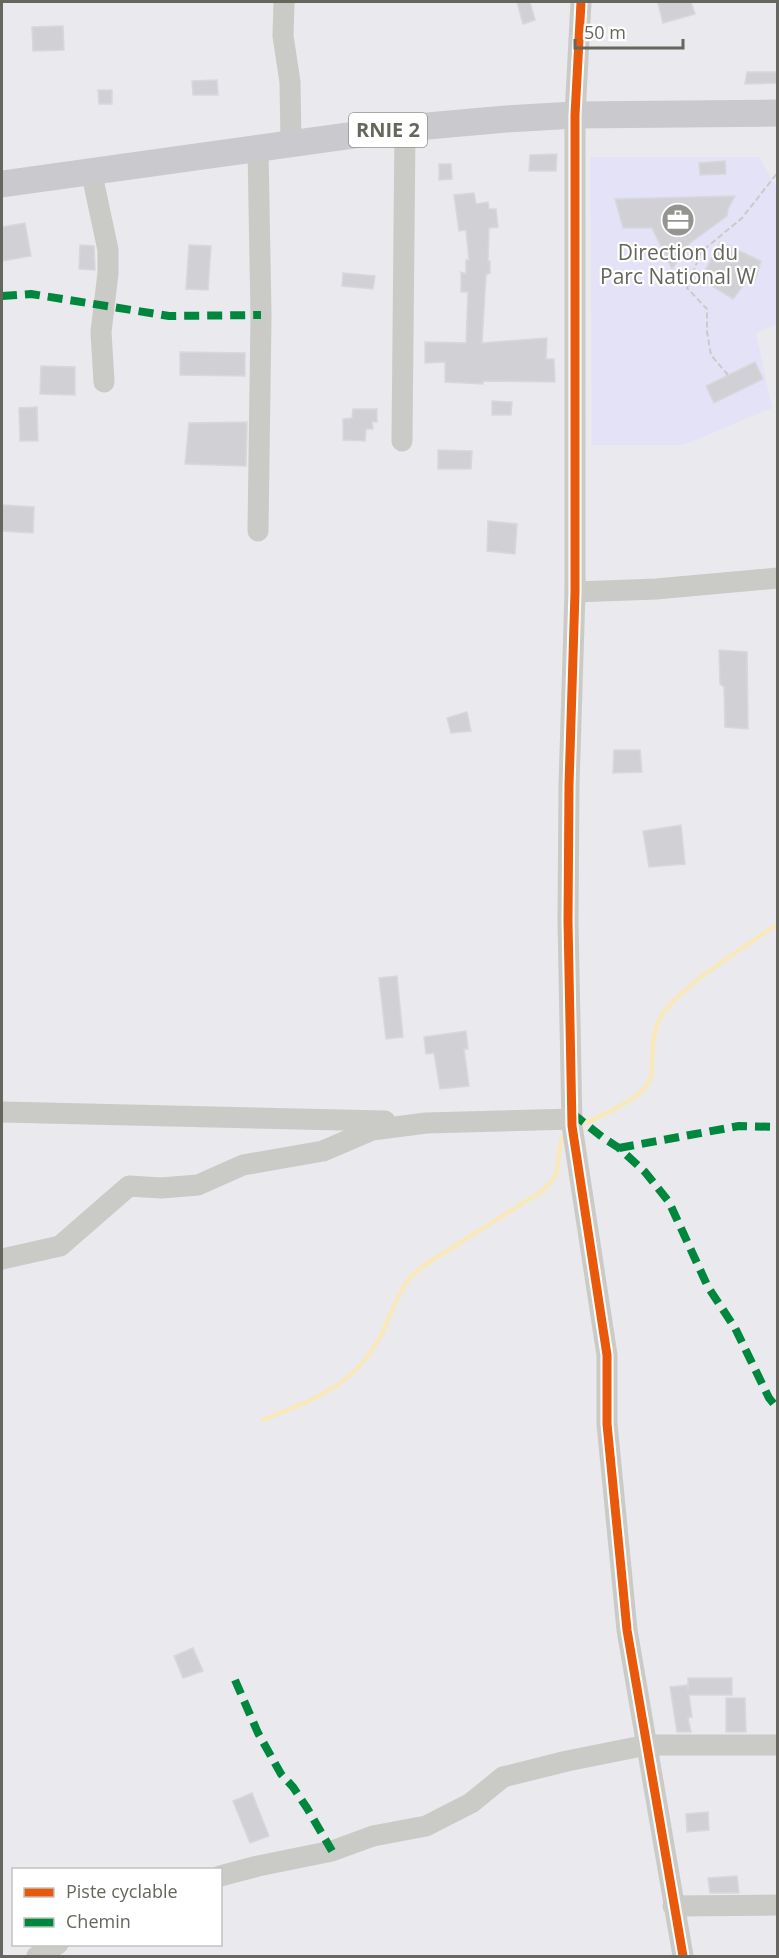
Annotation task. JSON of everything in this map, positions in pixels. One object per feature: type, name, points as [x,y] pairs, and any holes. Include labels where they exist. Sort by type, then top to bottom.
[{"type":"main road","name":"RNIE 2","points":[[2,184],[405,128],[506,119],[575,116],[777,112]]},
{"type":"street","points":[[284,2],[283,36],[290,82],[291,143]]},
{"type":"street","points":[[581,2],[575,116],[575,592],[568,807],[568,921],[573,1119],[607,1354],[607,1424],[627,1630],[683,1956]]},
{"type":"street","points":[[402,441],[405,128]]},
{"type":"street","points":[[258,149],[261,315],[258,531]]},
{"type":"street","points":[[91,170],[108,250],[108,273],[101,332],[104,382]]},
{"type":"street","points":[[575,592],[656,589],[777,578]]},
{"type":"street","points":[[2,1112],[426,1123],[573,1119]]},
{"type":"street","points":[[2,1259],[60,1246],[129,1186],[161,1188],[198,1185],[243,1165],[322,1151],[372,1130],[426,1123]]},
{"type":"street","points":[[222,1875],[332,1851],[373,1836],[426,1826],[471,1803],[503,1777],[567,1761],[647,1745],[777,1745]]},
{"type":"street","points":[[673,1906],[777,1905]]},
{"type":"street","points":[[37,1956],[54,1946]]},
{"type":"path","points":[[728,375],[711,355],[707,332],[707,309],[687,288],[701,252],[741,218],[777,172]]},
{"type":"shaded area","points":[[590,157],[759,157],[778,189],[777,324],[756,333],[772,408],[683,445],[592,445]]},
{"type":"building","points":[[517,2],[530,2],[535,20],[523,24]]},
{"type":"building","points":[[691,2],[695,14],[663,23],[658,3]]},
{"type":"building","points":[[63,26],[64,50],[33,51],[32,27]]},
{"type":"building","points":[[747,72],[777,72],[777,83],[745,84]]},
{"type":"building","points":[[217,80],[218,95],[193,95],[192,81]]},
{"type":"building","points":[[98,90],[112,90],[112,104],[99,104]]},
{"type":"building","points":[[557,154],[556,171],[529,171],[530,155]]},
{"type":"building","points":[[725,161],[726,174],[700,175],[699,163]]},
{"type":"building","points":[[439,164],[451,164],[452,179],[439,180]]},
{"type":"building","points":[[474,193],[476,204],[488,202],[489,209],[496,209],[498,227],[489,228],[490,273],[486,275],[482,343],[547,338],[546,359],[554,359],[555,382],[483,381],[483,384],[445,382],[445,362],[425,363],[425,342],[466,343],[468,292],[461,292],[461,272],[466,274],[466,260],[469,260],[466,230],[459,231],[454,195]]},
{"type":"building","points":[[735,196],[727,216],[690,243],[672,269],[652,228],[623,228],[615,199]]},
{"type":"building","points":[[25,223],[31,256],[2,261],[2,227]]},
{"type":"building","points":[[720,242],[761,261],[755,281],[749,278],[733,299],[701,279]]},
{"type":"building","points":[[80,245],[94,246],[95,270],[79,269]]},
{"type":"building","points":[[189,245],[211,246],[208,290],[186,289]]},
{"type":"building","points":[[343,273],[375,276],[373,289],[342,286]]},
{"type":"building","points":[[180,352],[245,353],[245,376],[180,375]]},
{"type":"building","points":[[755,362],[763,379],[714,403],[706,386]]},
{"type":"building","points":[[41,366],[75,367],[75,395],[40,394]]},
{"type":"building","points":[[492,401],[512,402],[511,415],[492,415]]},
{"type":"building","points":[[37,407],[38,441],[20,441],[19,408]]},
{"type":"building","points":[[353,409],[377,409],[377,422],[372,422],[373,429],[366,429],[365,441],[343,440],[343,419],[352,418]]},
{"type":"building","points":[[247,422],[246,466],[185,464],[189,423]]},
{"type":"building","points":[[438,450],[472,451],[471,469],[438,469]]},
{"type":"building","points":[[2,505],[34,507],[33,533],[2,531]]},
{"type":"building","points":[[488,521],[517,524],[515,554],[487,551]]},
{"type":"building","points":[[719,650],[747,652],[748,729],[725,727],[724,687],[720,684]]},
{"type":"building","points":[[467,712],[471,731],[451,733],[447,718]]},
{"type":"building","points":[[614,750],[640,750],[642,772],[613,773]]},
{"type":"building","points":[[681,825],[685,864],[649,867],[643,831]]},
{"type":"building","points":[[397,976],[403,1037],[386,1039],[379,978]]},
{"type":"building","points":[[466,1031],[468,1049],[464,1049],[469,1086],[440,1089],[434,1053],[426,1054],[424,1037]]},
{"type":"building","points":[[193,1648],[203,1671],[183,1678],[174,1656]]},
{"type":"building","points":[[688,1678],[732,1678],[732,1695],[689,1695],[692,1717],[688,1718],[691,1732],[677,1732],[670,1687],[688,1685]]},
{"type":"building","points":[[726,1698],[745,1698],[746,1732],[726,1732]]},
{"type":"building","points":[[252,1793],[269,1836],[250,1843],[233,1801]]},
{"type":"building","points":[[708,1812],[709,1830],[687,1832],[686,1814]]},
{"type":"building","points":[[737,1876],[739,1893],[710,1893],[708,1878]]},
{"type":"waterway","points":[[578,1125],[613,1110],[642,1091],[651,1076],[657,1025],[668,1007],[696,981],[778,924]]},
{"type":"waterway","points":[[263,1420],[330,1390],[357,1369],[380,1337],[400,1293],[412,1275],[545,1189],[556,1175],[561,1141],[565,1135]]},
{"type":"marked path","points":[[2,296],[31,294],[169,316],[261,315]]},
{"type":"marked path","points":[[572,1113],[619,1148],[645,1172],[669,1202],[708,1287],[735,1328],[769,1398],[778,1409]]},
{"type":"marked path","points":[[619,1148],[739,1126],[778,1127]]},
{"type":"marked path","points":[[235,1680],[258,1733],[281,1774],[307,1808],[332,1851]]},
{"type":"cycle path","points":[[581,2],[575,115],[575,592],[569,785],[568,921],[572,1126],[607,1355],[607,1424],[627,1630],[683,1956]]},
{"type":"place","name":"Direction du Parc National W","points":[[678,220]]}]
